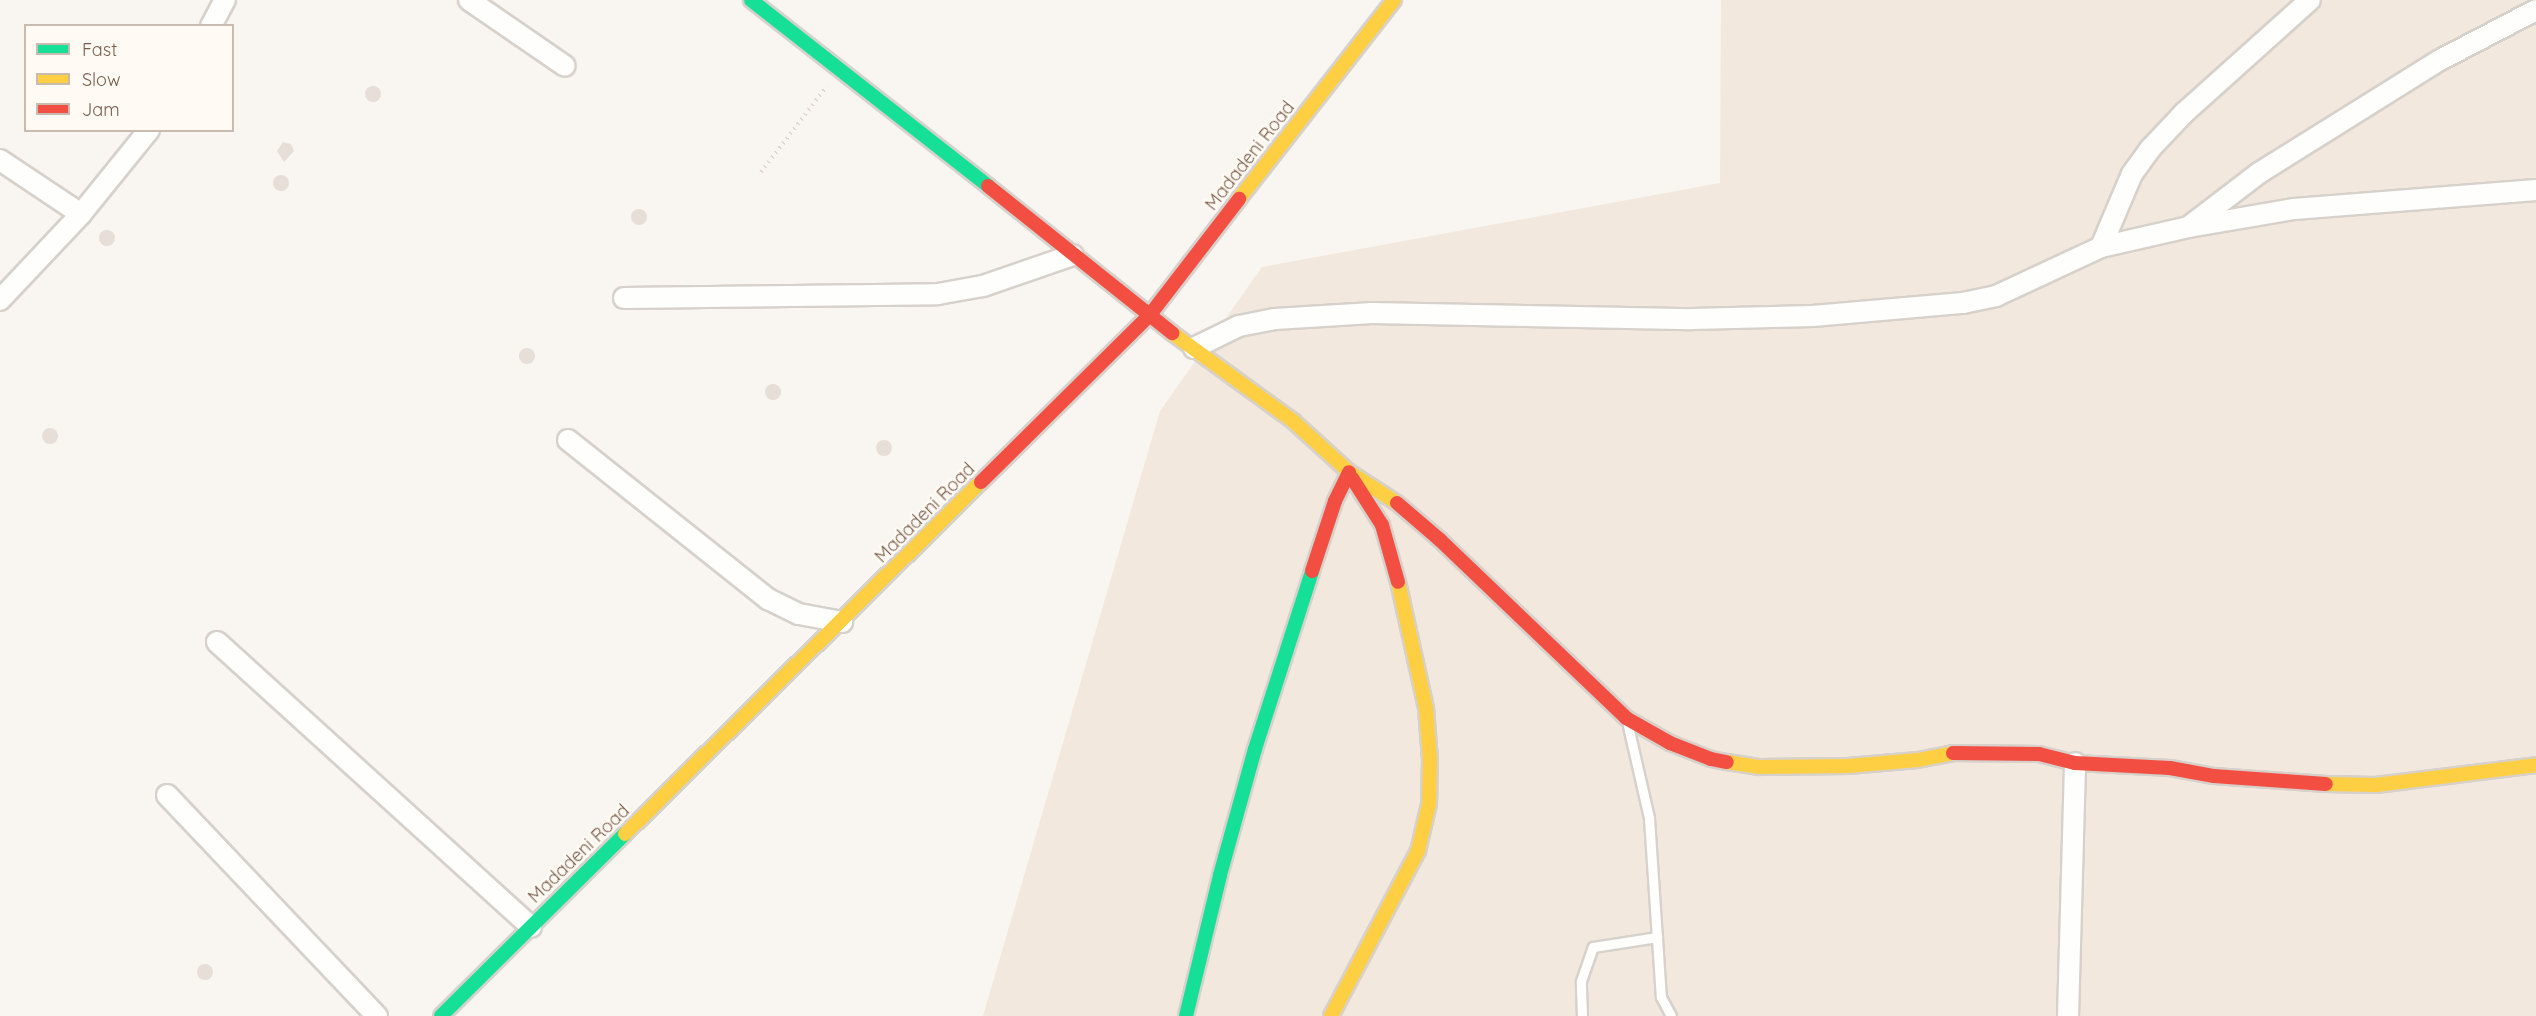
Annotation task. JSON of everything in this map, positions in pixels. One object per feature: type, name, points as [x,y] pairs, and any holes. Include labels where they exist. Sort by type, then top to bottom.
[{"type":"street","points":[[470,0],[565,66]]},
{"type":"street","points":[[751,0],[841,69],[1149,316],[1293,422],[1349,472],[1392,499],[1440,540],[1626,718],[1670,743],[1710,759],[1760,767],[1848,766],[1918,760],[1961,752],[2039,754],[2074,763],[2170,768],[2214,776],[2310,784],[2376,785],[2536,765]]},
{"type":"street","name":"Madadeni Road","points":[[441,1016],[1149,316],[1394,0]]},
{"type":"street","points":[[2279,25],[2298,0]]},
{"type":"street","points":[[2101,247],[2132,174],[2150,149],[2184,113],[2279,25],[2310,0]]},
{"type":"street","points":[[212,24],[221,1]]},
{"type":"street","points":[[2189,227],[2259,173],[2440,60],[2536,10]]},
{"type":"street","points":[[0,300],[81,214],[147,132]]},
{"type":"street","points":[[0,160],[81,214]]},
{"type":"street","points":[[1194,348],[1239,326],[1275,319],[1372,313],[1692,319],[1813,316],[1916,308],[1996,296],[2101,247],[2189,227],[2294,209],[2536,190]]},
{"type":"street","points":[[624,298],[938,294],[983,286],[1073,255]]},
{"type":"street","points":[[568,440],[768,599],[799,614],[842,622]]},
{"type":"street","points":[[1186,1016],[1220,875],[1255,749],[1335,501],[1349,472]]},
{"type":"street","points":[[1331,1016],[1418,851],[1429,804],[1430,760],[1426,708],[1396,575],[1382,525],[1349,472]]},
{"type":"street","points":[[217,642],[531,927]]},
{"type":"street","points":[[2068,1016],[2074,763]]},
{"type":"street","points":[[167,795],[377,1016]]},
{"type":"lane","points":[[1626,718],[1649,818],[1661,997],[1671,1016]]},
{"type":"lane","points":[[1582,1016],[1581,981],[1593,947],[1657,937]]},
{"type":"path","points":[[761,172],[841,69]]},
{"type":"shaded area","points":[[1721,0],[2536,0],[2536,1016],[983,1016],[1160,411],[1262,267],[1720,183]]},
{"type":"building","points":[[370,86],[376,86],[381,94],[379,100],[370,102],[365,97],[365,91]]},
{"type":"building","points":[[283,142],[291,144],[294,151],[284,162],[277,151]]},
{"type":"building","points":[[278,175],[284,175],[289,183],[287,189],[278,191],[273,186],[273,180]]},
{"type":"building","points":[[636,209],[642,209],[647,217],[645,223],[636,225],[631,220],[631,214]]},
{"type":"building","points":[[104,230],[110,230],[115,238],[113,244],[104,246],[99,241],[99,235]]},
{"type":"building","points":[[524,348],[530,348],[535,356],[533,362],[524,364],[519,359],[519,353]]},
{"type":"building","points":[[770,384],[776,384],[781,392],[779,398],[770,400],[765,395],[765,389]]},
{"type":"building","points":[[47,428],[53,428],[58,436],[56,442],[47,444],[42,439],[42,433]]},
{"type":"building","points":[[881,440],[887,440],[892,448],[890,454],[881,456],[876,451],[876,445]]},
{"type":"building","points":[[202,964],[208,964],[213,972],[211,978],[202,980],[197,975],[197,969]]},
{"type":"traffic: fast","points":[[751,0],[988,186]]},
{"type":"traffic: fast","points":[[1186,1016],[1220,875],[1255,749],[1312,571]]},
{"type":"traffic: fast","points":[[441,1016],[625,834]]},
{"type":"traffic: slow","points":[[1239,199],[1394,0]]},
{"type":"traffic: slow","points":[[1172,333],[1293,421],[1349,472],[1397,503]]},
{"type":"traffic: slow","points":[[625,834],[981,482]]},
{"type":"traffic: slow","points":[[1331,1016],[1418,851],[1429,804],[1430,760],[1426,708],[1398,582]]},
{"type":"traffic: slow","points":[[1727,762],[1760,767],[1848,766],[1918,760],[1953,753]]},
{"type":"traffic: slow","points":[[2326,784],[2376,785],[2536,765]]},
{"type":"traffic: jam","points":[[988,186],[1172,333]]},
{"type":"traffic: jam","points":[[981,482],[1149,316],[1239,199]]},
{"type":"traffic: jam","points":[[1312,571],[1335,501],[1349,472]]},
{"type":"traffic: jam","points":[[1352,478],[1382,525],[1398,582]]},
{"type":"traffic: jam","points":[[1397,503],[1440,540],[1626,718],[1670,743],[1711,759],[1727,762]]},
{"type":"traffic: jam","points":[[1953,753],[2039,754],[2075,763],[2170,768],[2214,776],[2326,784]]}]
